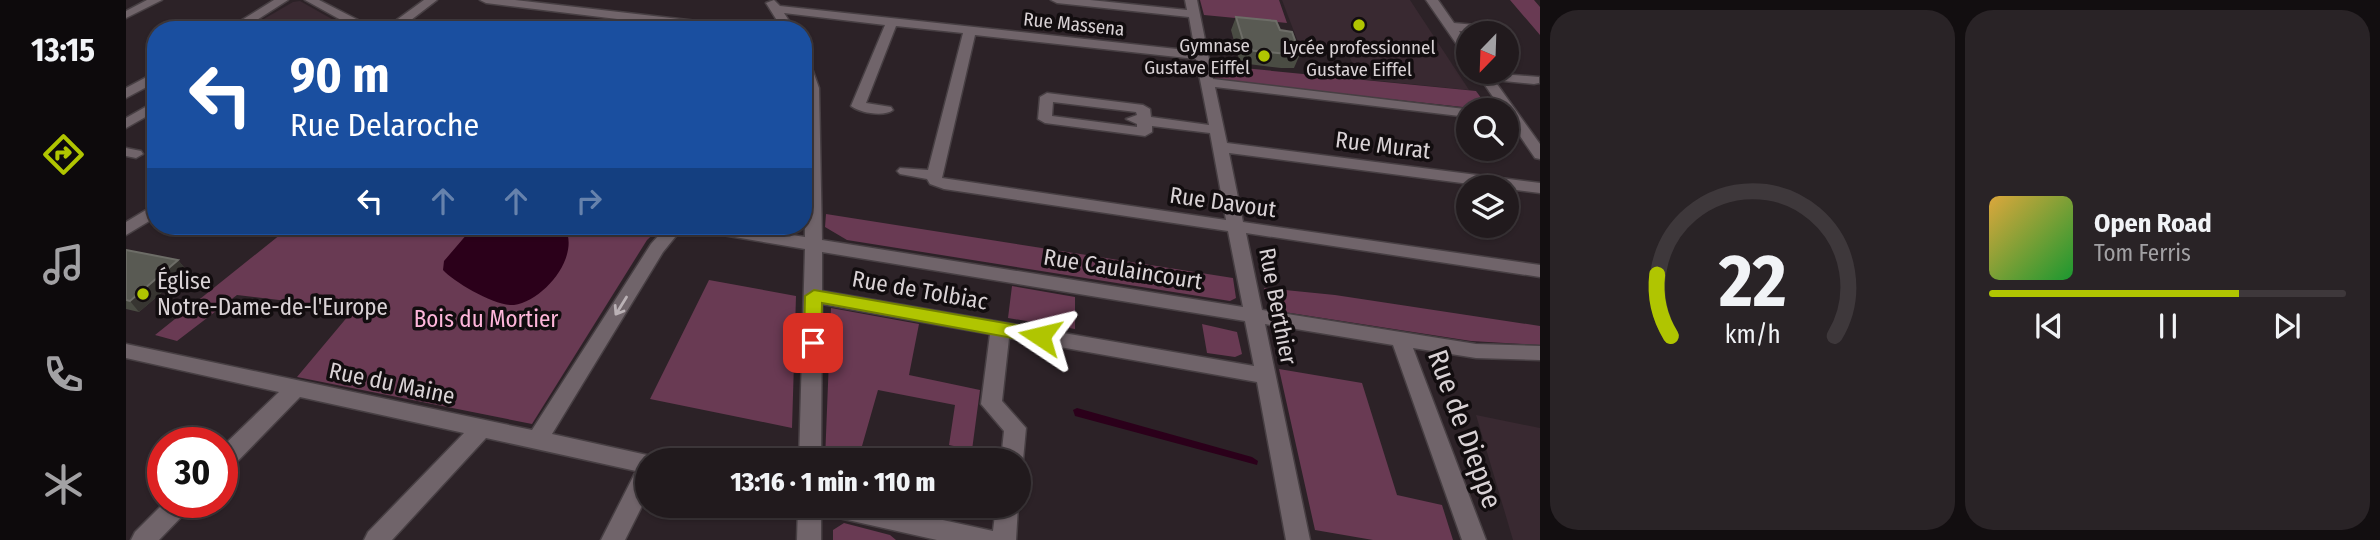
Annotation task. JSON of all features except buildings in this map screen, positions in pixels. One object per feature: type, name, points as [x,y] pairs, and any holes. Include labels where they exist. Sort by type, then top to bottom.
[{"type":"street","points":[[126,15],[156,0]]},
{"type":"street","points":[[247,21],[282,0]]},
{"type":"street","points":[[311,0],[350,21]]},
{"type":"street","points":[[401,21],[431,0]]},
{"type":"street","points":[[489,0],[661,21]]},
{"type":"street","points":[[1057,0],[1192,7]]},
{"type":"street","points":[[1432,0],[1456,35]]},
{"type":"street","points":[[773,5],[783,21]]},
{"type":"street","name":"Rue Massena","points":[[773,5],[892,22],[1202,56]]},
{"type":"street","name":"Rue Berthier","points":[[1192,7],[1298,540]]},
{"type":"street","points":[[886,110],[858,106],[892,22]]},
{"type":"street","points":[[1450,26],[1456,27]]},
{"type":"street","points":[[934,176],[970,30]]},
{"type":"street","points":[[1519,78],[1534,80]]},
{"type":"street","points":[[129,90],[147,81]]},
{"type":"street","points":[[1207,82],[1456,112]]},
{"type":"street","points":[[810,448],[814,296],[812,88]]},
{"type":"street","points":[[129,90],[147,91]]},
{"type":"street","points":[[1046,108],[1217,130]]},
{"type":"street","points":[[126,124],[147,111]]},
{"type":"street","points":[[1519,128],[1540,156]]},
{"type":"street","points":[[1524,133],[1540,135]]},
{"type":"street","name":"Rue Murat","points":[[1220,147],[1540,188]]},
{"type":"street","name":"Rue Davout","points":[[905,171],[934,176],[935,181],[944,184],[1540,271]]},
{"type":"street","points":[[126,230],[147,215]]},
{"type":"street","points":[[538,439],[657,248],[668,235]]},
{"type":"street","name":"Rue Caulaincourt","points":[[756,235],[1476,351],[1540,353]]},
{"type":"street","name":"Rue de Tolbiac","points":[[814,296],[1266,376]]},
{"type":"street","points":[[1000,329],[991,404],[1015,428],[1013,448]]},
{"type":"street","name":"Rue de Dieppe","points":[[1401,339],[1474,540]]},
{"type":"street","name":"Rue du Maine","points":[[126,351],[294,390],[635,461]]},
{"type":"street","points":[[238,446],[294,390]]},
{"type":"street","points":[[376,540],[481,429]]},
{"type":"street","points":[[613,540],[635,496]]},
{"type":"street","points":[[143,540],[165,518]]},
{"type":"street","points":[[809,518],[809,540]]},
{"type":"street","points":[[870,518],[919,533],[988,540]]},
{"type":"street","points":[[1004,540],[1006,518]]},
{"type":"shaded area","name":"Lycée professionnel Gustave Eiffel","points":[[1282,0],[1410,0],[1456,70],[1456,84],[1465,84],[1469,90],[1360,79],[1348,54],[1301,50]]},
{"type":"shaded area","points":[[300,1],[335,21],[260,21],[293,2]]},
{"type":"shaded area","points":[[466,235],[567,235],[568,238],[568,250],[557,275],[537,295],[514,305],[497,302],[466,287],[443,270],[444,261]]},
{"type":"shaded area","points":[[1077,408],[1252,457],[1258,461],[1257,465],[1075,416],[1073,410]]},
{"type":"shaded area","points":[[1476,415],[1540,428],[1540,540],[1513,540]]},
{"type":"green space","points":[[1200,0],[1279,0],[1287,23],[1204,15]]},
{"type":"green space","points":[[1510,0],[1534,0],[1540,7],[1540,35]]},
{"type":"green space","points":[[1213,65],[1476,91],[1481,98],[1456,98],[1456,106],[1215,80]]},
{"type":"green space","points":[[826,214],[1233,278],[1236,298],[1230,301],[847,240],[825,227]]},
{"type":"green space","name":"Bois du Mortier","points":[[280,235],[652,235],[532,424],[297,377],[354,309],[237,295],[177,341],[155,335]]},
{"type":"green space","points":[[709,280],[796,296],[792,428],[650,399]]},
{"type":"green space","points":[[1012,286],[1075,297],[1075,329],[1008,318]]},
{"type":"green space","points":[[1264,288],[1335,295],[1540,326],[1540,345],[1471,341],[1271,310]]},
{"type":"green space","points":[[831,308],[919,324],[909,375],[980,390],[972,448],[949,445],[955,405],[878,390],[861,448],[825,448]]},
{"type":"green space","points":[[1202,324],[1237,332],[1242,354],[1235,357],[1207,353]]},
{"type":"green space","points":[[1279,369],[1362,383],[1397,495],[1442,505],[1453,540],[1373,540],[1315,530]]},
{"type":"green space","points":[[844,523],[890,535],[896,540],[833,540],[833,530]]},
{"type":"place","name":"Lycée professionnel Gustave Eiffel","points":[[1359,25]]},
{"type":"place","name":"Gymnase Gustave Eiffel","points":[[1264,56]]},
{"type":"place","name":"Église Notre-Dame-de-l'Europe","points":[[143,294]]},
{"type":"route","points":[[813,343],[814,296],[1040,336]]}]
